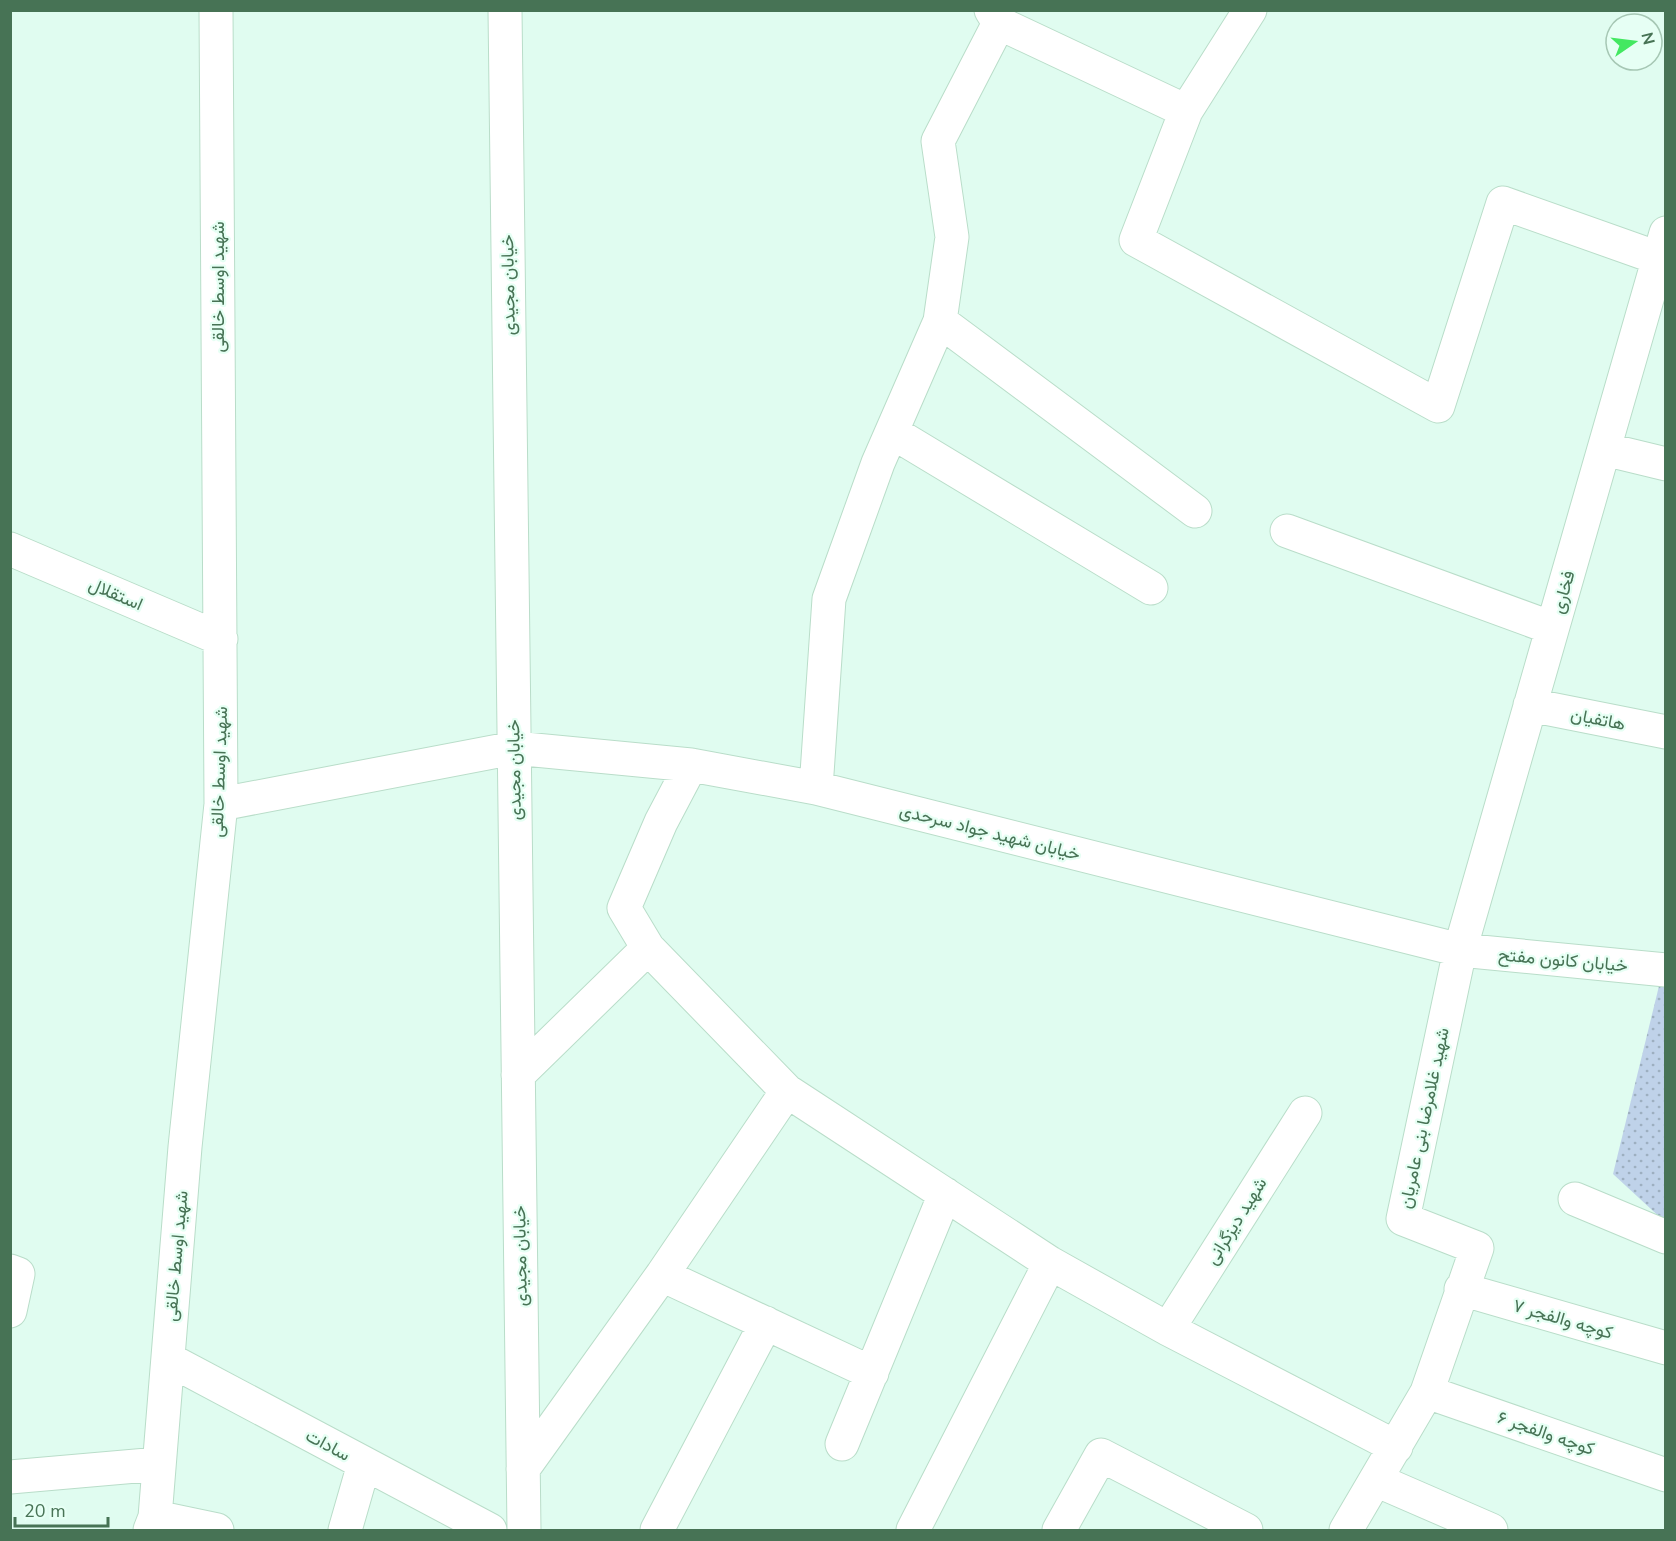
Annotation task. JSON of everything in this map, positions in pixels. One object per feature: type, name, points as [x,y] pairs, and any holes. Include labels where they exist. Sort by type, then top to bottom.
[{"type":"street","name":"شهید اوسط خالقی","points":[[153,1524],[185,1148],[221,804],[216,10]]},
{"type":"street","name":"خیابان مجیدی","points":[[505,10],[524,1530]]},
{"type":"street","points":[[1250,10],[1186,111],[1136,240],[1438,406],[1503,203],[1662,246]]},
{"type":"street","points":[[816,788],[829,599],[892,432],[940,321],[952,237],[938,141],[995,17],[1186,111]]},
{"type":"street","name":"فخاری","points":[[1460,951],[1662,246]]},
{"type":"street","points":[[940,321],[1195,511]]},
{"type":"street","points":[[892,432],[1151,588]]},
{"type":"street","points":[[1604,448],[1665,464]]},
{"type":"street","points":[[1287,531],[1552,628]]},
{"type":"street","name":"استقلال","points":[[10,549],[221,639]]},
{"type":"street","name":"هاتفیان","points":[[1530,705],[1665,732]]},
{"type":"street","name":"خیابان شهید جواد سرحدی","points":[[221,804],[514,748],[691,765],[816,788],[1460,951]]},
{"type":"street","points":[[691,765],[662,822],[624,908],[648,948],[787,1091],[1050,1263],[1168,1329],[1396,1447]]},
{"type":"street","points":[[518,1075],[648,948]]},
{"type":"street","name":"خیابان کانون مفتح","points":[[1460,951],[1665,970]]},
{"type":"street","name":"شهید غلامرضا بنی عامریان","points":[[1346,1530],[1427,1392],[1477,1248],[1403,1218],[1460,951]]},
{"type":"street","points":[[523,1469],[662,1275],[787,1091]]},
{"type":"street","name":"شهید دیزگرانی","points":[[1168,1329],[1305,1113]]},
{"type":"street","points":[[842,1444],[945,1194]]},
{"type":"street","points":[[1575,1199],[1665,1237]]},
{"type":"street","points":[[913,1530],[1050,1263]]},
{"type":"street","points":[[10,1271],[18,1274],[10,1311]]},
{"type":"street","points":[[662,1275],[872,1372]]},
{"type":"street","name":"کوچه والفجر ۷","points":[[1461,1289],[1665,1348]]},
{"type":"street","points":[[657,1530],[766,1323]]},
{"type":"street","name":"سادات","points":[[168,1359],[490,1530]]},
{"type":"street","name":"کوچه والفجر ۶","points":[[1427,1392],[1665,1475]]},
{"type":"street","points":[[1059,1530],[1101,1455],[1246,1530]]},
{"type":"street","points":[[10,1477],[159,1464]]},
{"type":"street","points":[[345,1530],[364,1464]]},
{"type":"street","points":[[1376,1480],[1491,1530]]},
{"type":"street","points":[[153,1524],[218,1530]]},
{"type":"shaded area","points":[[1659,986],[1665,987],[1665,1222],[1613,1174]]}]
